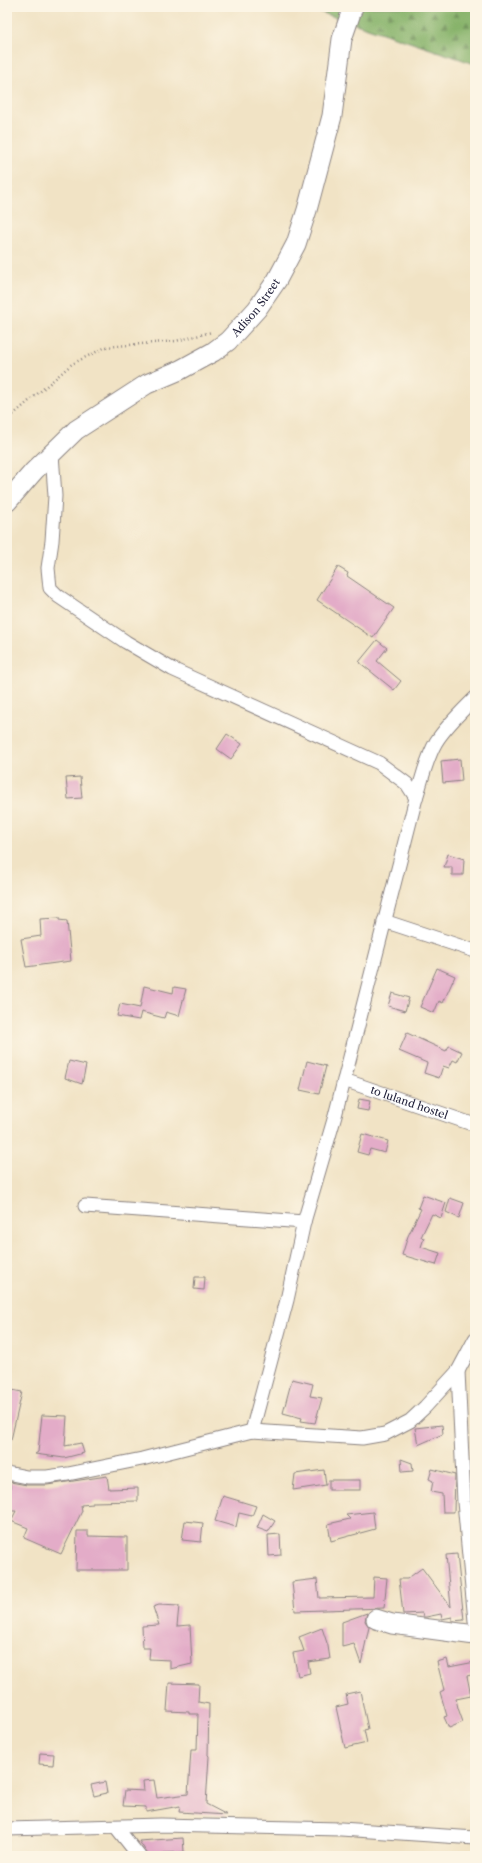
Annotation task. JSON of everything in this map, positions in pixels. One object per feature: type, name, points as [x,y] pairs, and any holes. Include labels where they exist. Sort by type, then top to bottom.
[{"type":"street","name":"Adison Street","points":[[7,502],[76,430],[147,384],[180,370],[228,342],[257,309],[277,280],[296,244],[308,210],[332,116],[342,39],[353,7]]},
{"type":"street","points":[[52,454],[56,496],[48,568],[50,588],[58,596],[126,642],[172,669],[378,763],[407,784],[416,798]]},
{"type":"street","points":[[252,1431],[287,1300],[304,1222],[344,1080],[416,798],[430,755],[436,743],[448,726],[475,698]]},
{"type":"street","points":[[384,921],[475,951]]},
{"type":"street","name":"to luland hostel","points":[[344,1080],[475,1125]]},
{"type":"street","points":[[85,1206],[304,1222]]},
{"type":"street","points":[[7,1472],[28,1477],[68,1474],[142,1459],[252,1431],[362,1438],[385,1434],[410,1421],[425,1407],[458,1371],[475,1339]]},
{"type":"street","points":[[458,1371],[464,1502],[475,1621]]},
{"type":"street","points":[[376,1618],[392,1624],[475,1635]]},
{"type":"street","points":[[7,1829],[161,1825],[341,1829],[475,1838]]},
{"type":"street","points":[[116,1827],[139,1856]]},
{"type":"path","points":[[7,420],[72,364],[106,346],[176,341],[243,326]]},
{"type":"green space","points":[[305,7],[475,7],[475,64]]},
{"type":"building","points":[[338,567],[348,573],[347,576],[394,608],[373,638],[317,600]]},
{"type":"building","points":[[377,640],[387,648],[377,661],[401,681],[394,690],[359,662]]},
{"type":"building","points":[[227,734],[242,744],[231,759],[217,749]]},
{"type":"building","points":[[460,759],[462,781],[443,783],[441,761]]},
{"type":"building","points":[[80,777],[82,798],[68,799],[66,778]]},
{"type":"building","points":[[448,854],[464,859],[463,875],[452,875],[452,867],[444,867]]},
{"type":"building","points":[[59,918],[59,920],[67,921],[71,961],[26,967],[21,939],[41,936],[40,919]]},
{"type":"building","points":[[437,968],[455,976],[443,1003],[439,1001],[434,1013],[420,1007]]},
{"type":"building","points":[[144,986],[173,993],[174,987],[186,989],[179,1016],[166,1012],[164,1018],[141,1012],[139,1020],[117,1016],[120,1004],[140,1008]]},
{"type":"building","points":[[392,993],[409,998],[405,1011],[388,1006]]},
{"type":"building","points":[[407,1033],[446,1051],[449,1046],[462,1052],[457,1062],[453,1060],[449,1068],[443,1066],[439,1078],[424,1073],[427,1063],[399,1051]]},
{"type":"building","points":[[69,1061],[86,1065],[82,1084],[65,1078]]},
{"type":"building","points":[[307,1061],[326,1066],[319,1094],[300,1090]]},
{"type":"building","points":[[359,1099],[370,1101],[368,1111],[357,1109]]},
{"type":"building","points":[[362,1134],[388,1141],[385,1153],[370,1149],[368,1155],[357,1152]]},
{"type":"building","points":[[423,1195],[446,1203],[441,1218],[432,1214],[421,1237],[424,1238],[421,1247],[440,1253],[436,1265],[402,1255],[408,1236],[421,1209],[418,1208]]},
{"type":"building","points":[[450,1198],[464,1203],[459,1218],[446,1212]]},
{"type":"building","points":[[195,1277],[205,1277],[204,1290],[194,1289]]},
{"type":"building","points":[[292,1379],[313,1384],[310,1396],[322,1398],[315,1423],[301,1421],[302,1418],[283,1413]]},
{"type":"building","points":[[12,1390],[22,1392],[11,1440],[7,1439],[7,1410]]},
{"type":"building","points":[[42,1415],[67,1416],[65,1446],[81,1443],[84,1453],[64,1458],[35,1454],[38,1452]]},
{"type":"building","points":[[442,1425],[443,1434],[418,1445],[415,1428]]},
{"type":"building","points":[[401,1459],[412,1463],[413,1471],[402,1472]]},
{"type":"building","points":[[432,1469],[455,1475],[454,1512],[443,1512],[442,1494],[431,1492],[433,1481],[429,1479]]},
{"type":"building","points":[[324,1470],[326,1485],[293,1490],[295,1474]]},
{"type":"building","points":[[107,1476],[109,1489],[138,1488],[138,1501],[93,1502],[93,1504],[81,1505],[82,1511],[61,1554],[24,1538],[28,1528],[11,1521],[16,1511],[10,1511],[10,1482],[27,1485],[47,1485]]},
{"type":"building","points":[[329,1480],[360,1480],[360,1490],[329,1490]]},
{"type":"building","points":[[223,1496],[256,1506],[252,1516],[239,1513],[236,1527],[215,1521]]},
{"type":"building","points":[[373,1512],[375,1529],[331,1541],[328,1524],[350,1519],[346,1515]]},
{"type":"building","points":[[263,1514],[275,1521],[268,1532],[257,1528]]},
{"type":"building","points":[[185,1521],[203,1523],[201,1542],[182,1540]]},
{"type":"building","points":[[77,1531],[88,1531],[88,1536],[127,1537],[127,1570],[76,1570]]},
{"type":"building","points":[[280,1534],[281,1555],[269,1556],[268,1535]]},
{"type":"building","points":[[457,1554],[464,1620],[452,1621],[452,1617],[442,1619],[441,1614],[423,1617],[422,1613],[403,1614],[399,1579],[407,1579],[422,1568],[451,1607],[446,1555]]},
{"type":"building","points":[[374,1577],[387,1578],[384,1608],[295,1611],[292,1582],[317,1579],[319,1598],[373,1597]]},
{"type":"building","points":[[159,1605],[179,1606],[177,1626],[190,1625],[192,1664],[170,1669],[170,1660],[149,1659],[150,1648],[143,1648],[142,1626],[159,1625],[153,1607]]},
{"type":"building","points":[[367,1613],[365,1621],[369,1627],[361,1664],[354,1644],[342,1647],[342,1622]]},
{"type":"building","points":[[322,1628],[328,1646],[330,1659],[308,1662],[310,1673],[298,1676],[293,1653],[304,1651],[299,1637]]},
{"type":"building","points":[[447,1659],[449,1667],[475,1662],[475,1674],[467,1676],[471,1696],[456,1699],[463,1722],[449,1728],[444,1717],[447,1716],[440,1692],[444,1690],[437,1662]]},
{"type":"building","points":[[169,1683],[199,1684],[198,1702],[209,1704],[209,1756],[206,1804],[227,1815],[179,1812],[180,1806],[146,1812],[146,1807],[123,1806],[125,1790],[144,1791],[143,1781],[154,1780],[157,1798],[188,1794],[191,1750],[197,1750],[198,1714],[167,1711]]},
{"type":"building","points":[[360,1691],[368,1729],[364,1730],[367,1743],[345,1748],[336,1707],[348,1704],[346,1694]]},
{"type":"building","points":[[40,1753],[54,1754],[53,1765],[39,1764]]},
{"type":"building","points":[[105,1782],[107,1793],[94,1796],[91,1785]]},
{"type":"building","points":[[183,1838],[184,1852],[164,1853],[166,1856],[149,1856],[139,1841]]}]
